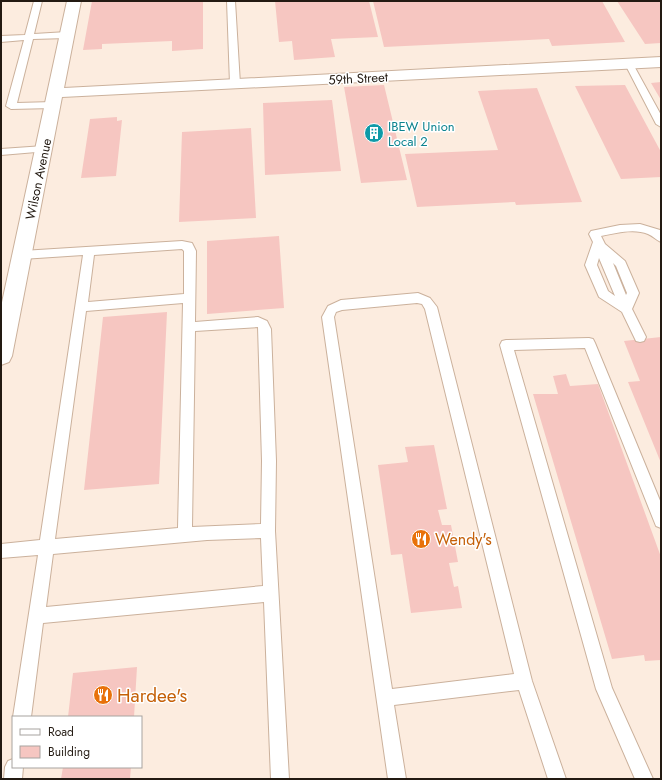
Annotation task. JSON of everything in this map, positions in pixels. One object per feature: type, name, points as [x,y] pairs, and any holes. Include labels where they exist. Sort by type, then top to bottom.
[{"type":"street","name":"Wilson Avenue","points":[[1,356],[74,1]]},
{"type":"street","name":"59th Street","points":[[55,99],[235,84],[661,62]]},
{"type":"lane","points":[[38,1],[11,106],[55,99]]},
{"type":"lane","points":[[231,1],[235,84]]},
{"type":"lane","points":[[1,39],[68,35]]},
{"type":"lane","points":[[629,64],[661,124]]},
{"type":"lane","points":[[1,152],[44,149]]},
{"type":"lane","points":[[626,309],[633,292],[620,264],[598,243],[595,234],[606,230],[643,227],[659,235],[661,238]]},
{"type":"lane","points":[[598,243],[591,265],[603,294],[626,309],[640,337]]},
{"type":"lane","points":[[22,255],[182,245],[188,246],[190,251],[190,298],[185,535]]},
{"type":"lane","points":[[22,716],[89,251]]},
{"type":"lane","points":[[81,307],[190,298]]},
{"type":"lane","points":[[397,779],[328,316],[332,309],[341,305],[418,298],[426,301],[431,307],[524,681],[557,779]]},
{"type":"lane","points":[[189,327],[258,322],[263,324],[265,329],[269,461],[268,531],[280,779]]},
{"type":"lane","points":[[644,779],[604,689],[506,345],[588,343],[661,521]]},
{"type":"lane","points":[[1,551],[185,535],[268,531]]},
{"type":"lane","points":[[37,616],[272,593]]},
{"type":"lane","points":[[385,698],[524,681]]},
{"type":"lane","points":[[13,779],[14,768]]},
{"type":"building","points":[[92,1],[203,1],[203,49],[172,51],[172,41],[102,44],[102,49],[83,50]]},
{"type":"building","points":[[275,1],[369,1],[378,37],[331,39],[335,57],[294,60],[292,41],[279,42]]},
{"type":"building","points":[[373,1],[602,1],[625,42],[552,46],[549,39],[384,47]]},
{"type":"building","points":[[617,1],[661,1],[661,43],[645,44]]},
{"type":"building","points":[[661,82],[661,100],[651,83]]},
{"type":"building","name":"IBEW Union Local 2","points":[[384,85],[407,180],[361,183],[344,87]]},
{"type":"building","points":[[625,85],[661,152],[661,177],[621,179],[575,86]]},
{"type":"building","points":[[537,88],[582,202],[516,205],[515,202],[417,207],[405,154],[498,150],[478,91]]},
{"type":"building","points":[[332,100],[341,171],[265,175],[263,103]]},
{"type":"building","points":[[117,117],[117,121],[122,120],[116,176],[81,178],[90,119]]},
{"type":"building","points":[[251,128],[256,218],[179,222],[182,132]]},
{"type":"building","points":[[279,236],[284,308],[207,314],[207,241]]},
{"type":"building","points":[[167,312],[159,484],[84,490],[103,317]]},
{"type":"building","points":[[661,337],[661,463],[628,382],[640,381],[624,341]]},
{"type":"building","points":[[566,374],[570,386],[598,384],[661,557],[661,660],[645,661],[644,655],[612,659],[533,394],[558,394],[553,376]]},
{"type":"building","name":"Wendy's","points":[[434,445],[447,509],[438,510],[442,525],[451,525],[458,562],[449,563],[454,587],[458,586],[462,608],[411,613],[402,554],[391,555],[378,465],[408,462],[405,447]]},
{"type":"building","name":"Hardee's","points":[[137,667],[134,716],[68,716],[73,673]]},
{"type":"building","points":[[63,768],[131,768],[130,779],[61,779]]},
{"type":"place","name":"IBEW Union Local 2","points":[[374,133]]},
{"type":"place","name":"Wendy's","points":[[421,539]]},
{"type":"place","name":"Hardee's","points":[[103,695]]}]
